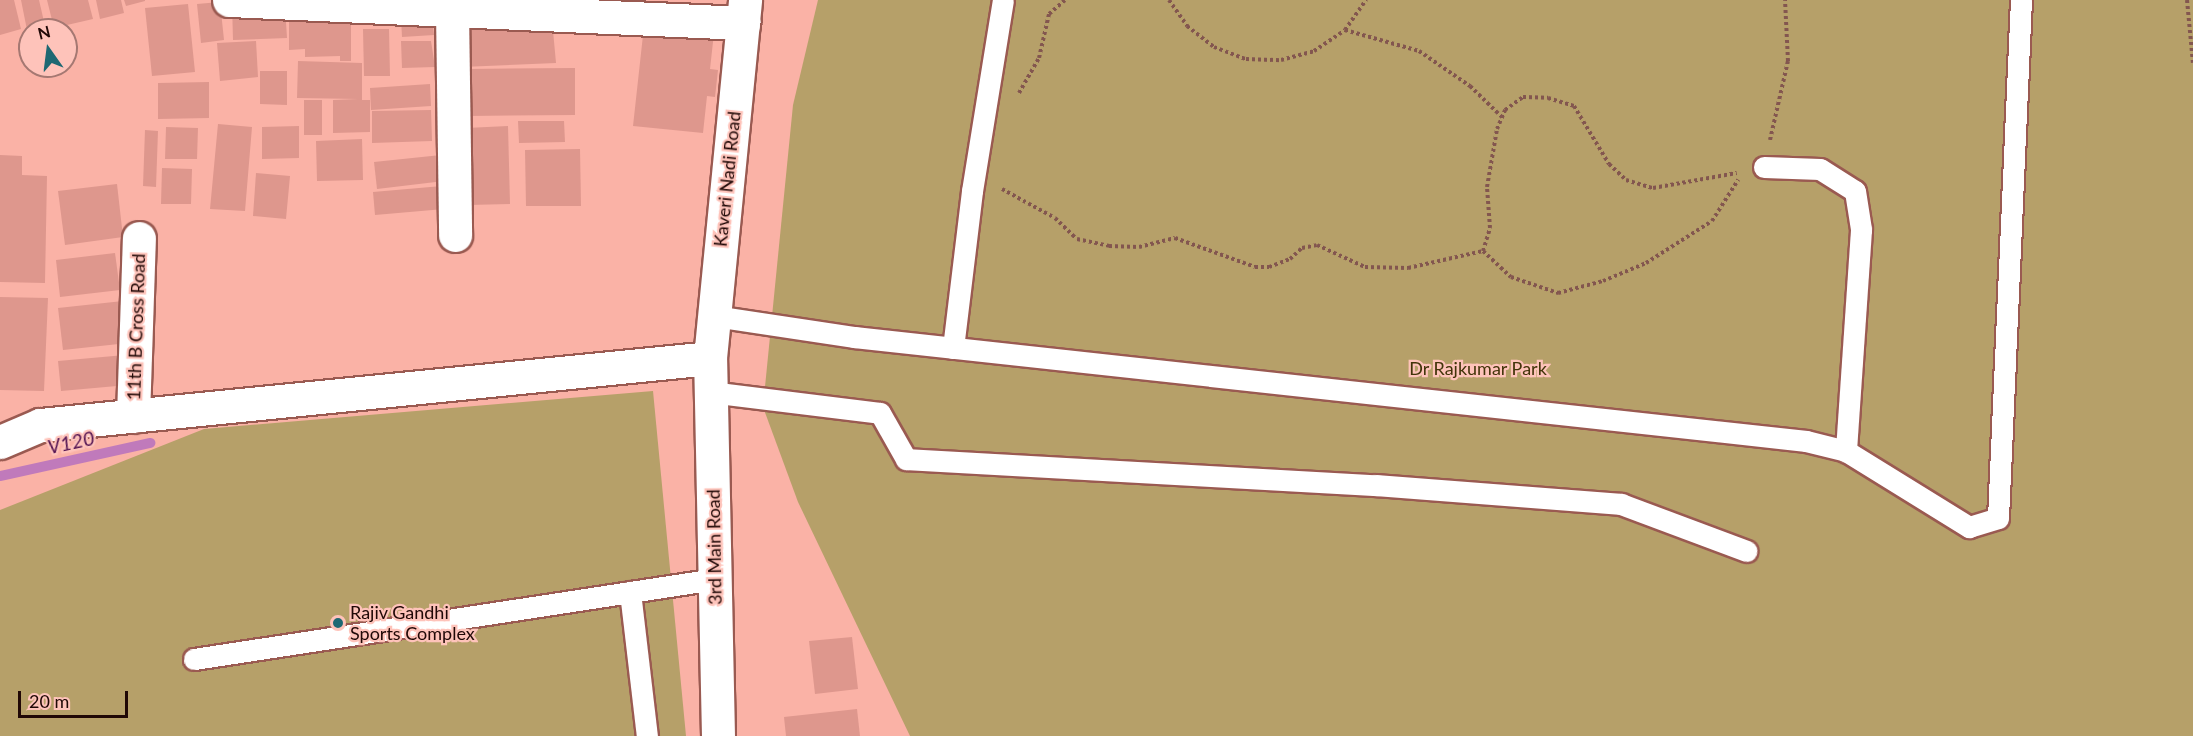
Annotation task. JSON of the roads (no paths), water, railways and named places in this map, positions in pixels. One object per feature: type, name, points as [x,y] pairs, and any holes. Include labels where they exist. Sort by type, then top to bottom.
[{"type":"street","points":[[229,0],[452,10],[744,11]]},
{"type":"street","points":[[452,10],[455,235]]},
{"type":"street","name":"Kaveri Nadi Road","points":[[710,358],[744,11]]},
{"type":"street","name":"11th B Cross Road","points":[[133,416],[139,238]]},
{"type":"street","points":[[0,442],[40,425],[710,358]]},
{"type":"street","name":"3rd Main Road","points":[[710,358],[718,736]]},
{"type":"lane","points":[[953,348],[972,191],[1002,0]]},
{"type":"lane","points":[[714,316],[953,348],[1806,441],[1846,451],[1969,527],[1998,518],[2021,0]]},
{"type":"lane","points":[[1764,167],[1820,169],[1855,191],[1861,230],[1846,451]]},
{"type":"lane","points":[[710,392],[880,413],[906,459],[1376,485],[1621,504],[1748,551]]},
{"type":"lane","points":[[194,659],[715,579]]},
{"type":"lane","points":[[630,592],[647,736]]},
{"type":"waterway","name":"V120","points":[[0,476],[150,443]]},
{"type":"place","name":"Rajiv Gandhi Sports Complex","points":[[338,623]]},
{"type":"park label","name":"Dr Rajkumar Park","points":[[1478,368]]}]
